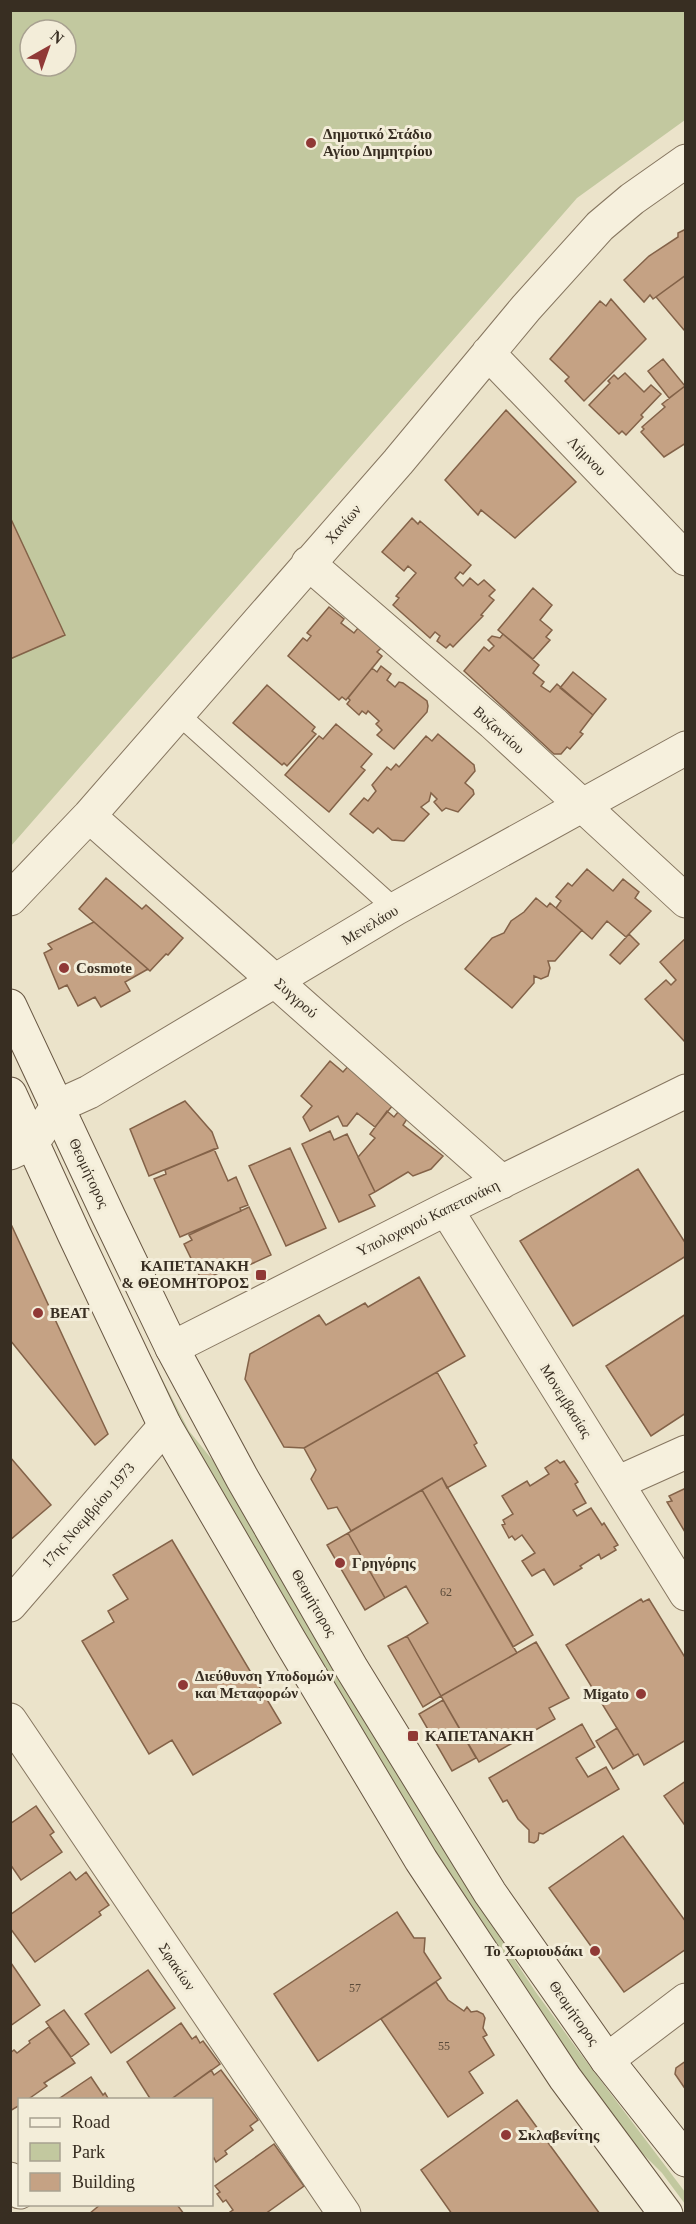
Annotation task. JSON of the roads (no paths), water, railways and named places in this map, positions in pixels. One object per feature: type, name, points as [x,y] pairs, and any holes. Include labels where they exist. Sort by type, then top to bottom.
[{"type":"street","name":"Χανίων","points":[[10,899],[88,816],[398,462],[488,353],[600,226],[632,199],[686,161]]},
{"type":"street","name":"Λήμνου","points":[[488,353],[686,559]]},
{"type":"street","name":"Βυζαντίου","points":[[308,563],[493,723],[686,901]]},
{"type":"street","name":"Μενελάου","points":[[58,1106],[89,1092],[395,909],[686,748]]},
{"type":"street","name":"Συγγρού","points":[[88,816],[502,1182]]},
{"type":"street","name":"Θεομήτορος","points":[[10,1006],[172,1347],[242,1478],[358,1678],[490,1893],[607,2060],[686,2160]]},
{"type":"street","name":"Υπολοχαγού Καπετανάκη","points":[[172,1347],[686,1091]]},
{"type":"street","points":[[58,1106],[12,1100],[21,1148],[165,1426],[421,1860],[565,2078],[666,2214]]},
{"type":"street","points":[[21,1148],[58,1106]]},
{"type":"street","name":"Μονεμβασίας","points":[[446,1209],[686,1594]]},
{"type":"street","name":"17ης Νοεμβρίου 1973","points":[[10,1605],[165,1426]]},
{"type":"street","points":[[617,1483],[686,1452]]},
{"type":"street","name":"Σφακίων","points":[[10,1720],[344,2214]]},
{"type":"street","points":[[607,2060],[686,2000]]},
{"type":"lane","points":[[177,713],[395,909]]},
{"type":"place","name":"Δημοτικό Στάδιο Αγίου Δημητρίου","points":[[311,143]]},
{"type":"place","name":"Cosmote","points":[[64,968]]},
{"type":"place","name":"ΚΑΠΕΤΑΝΑΚΗ & ΘΕΟΜΗΤΟΡΟΣ","points":[[261,1275]]},
{"type":"place","name":"ΒΕΑΤ","points":[[38,1313]]},
{"type":"place","name":"Γρηγόρης","points":[[340,1563]]},
{"type":"place","name":"Διεύθυνση Υποδομών και Μεταφορών","points":[[183,1685]]},
{"type":"place","name":"Migato","points":[[641,1694]]},
{"type":"place","name":"ΚΑΠΕΤΑΝΑΚΗ","points":[[413,1736]]},
{"type":"place","name":"Το Χωριουδάκι","points":[[595,1951]]},
{"type":"place","name":"Σκλαβενίτης","points":[[506,2135]]}]
